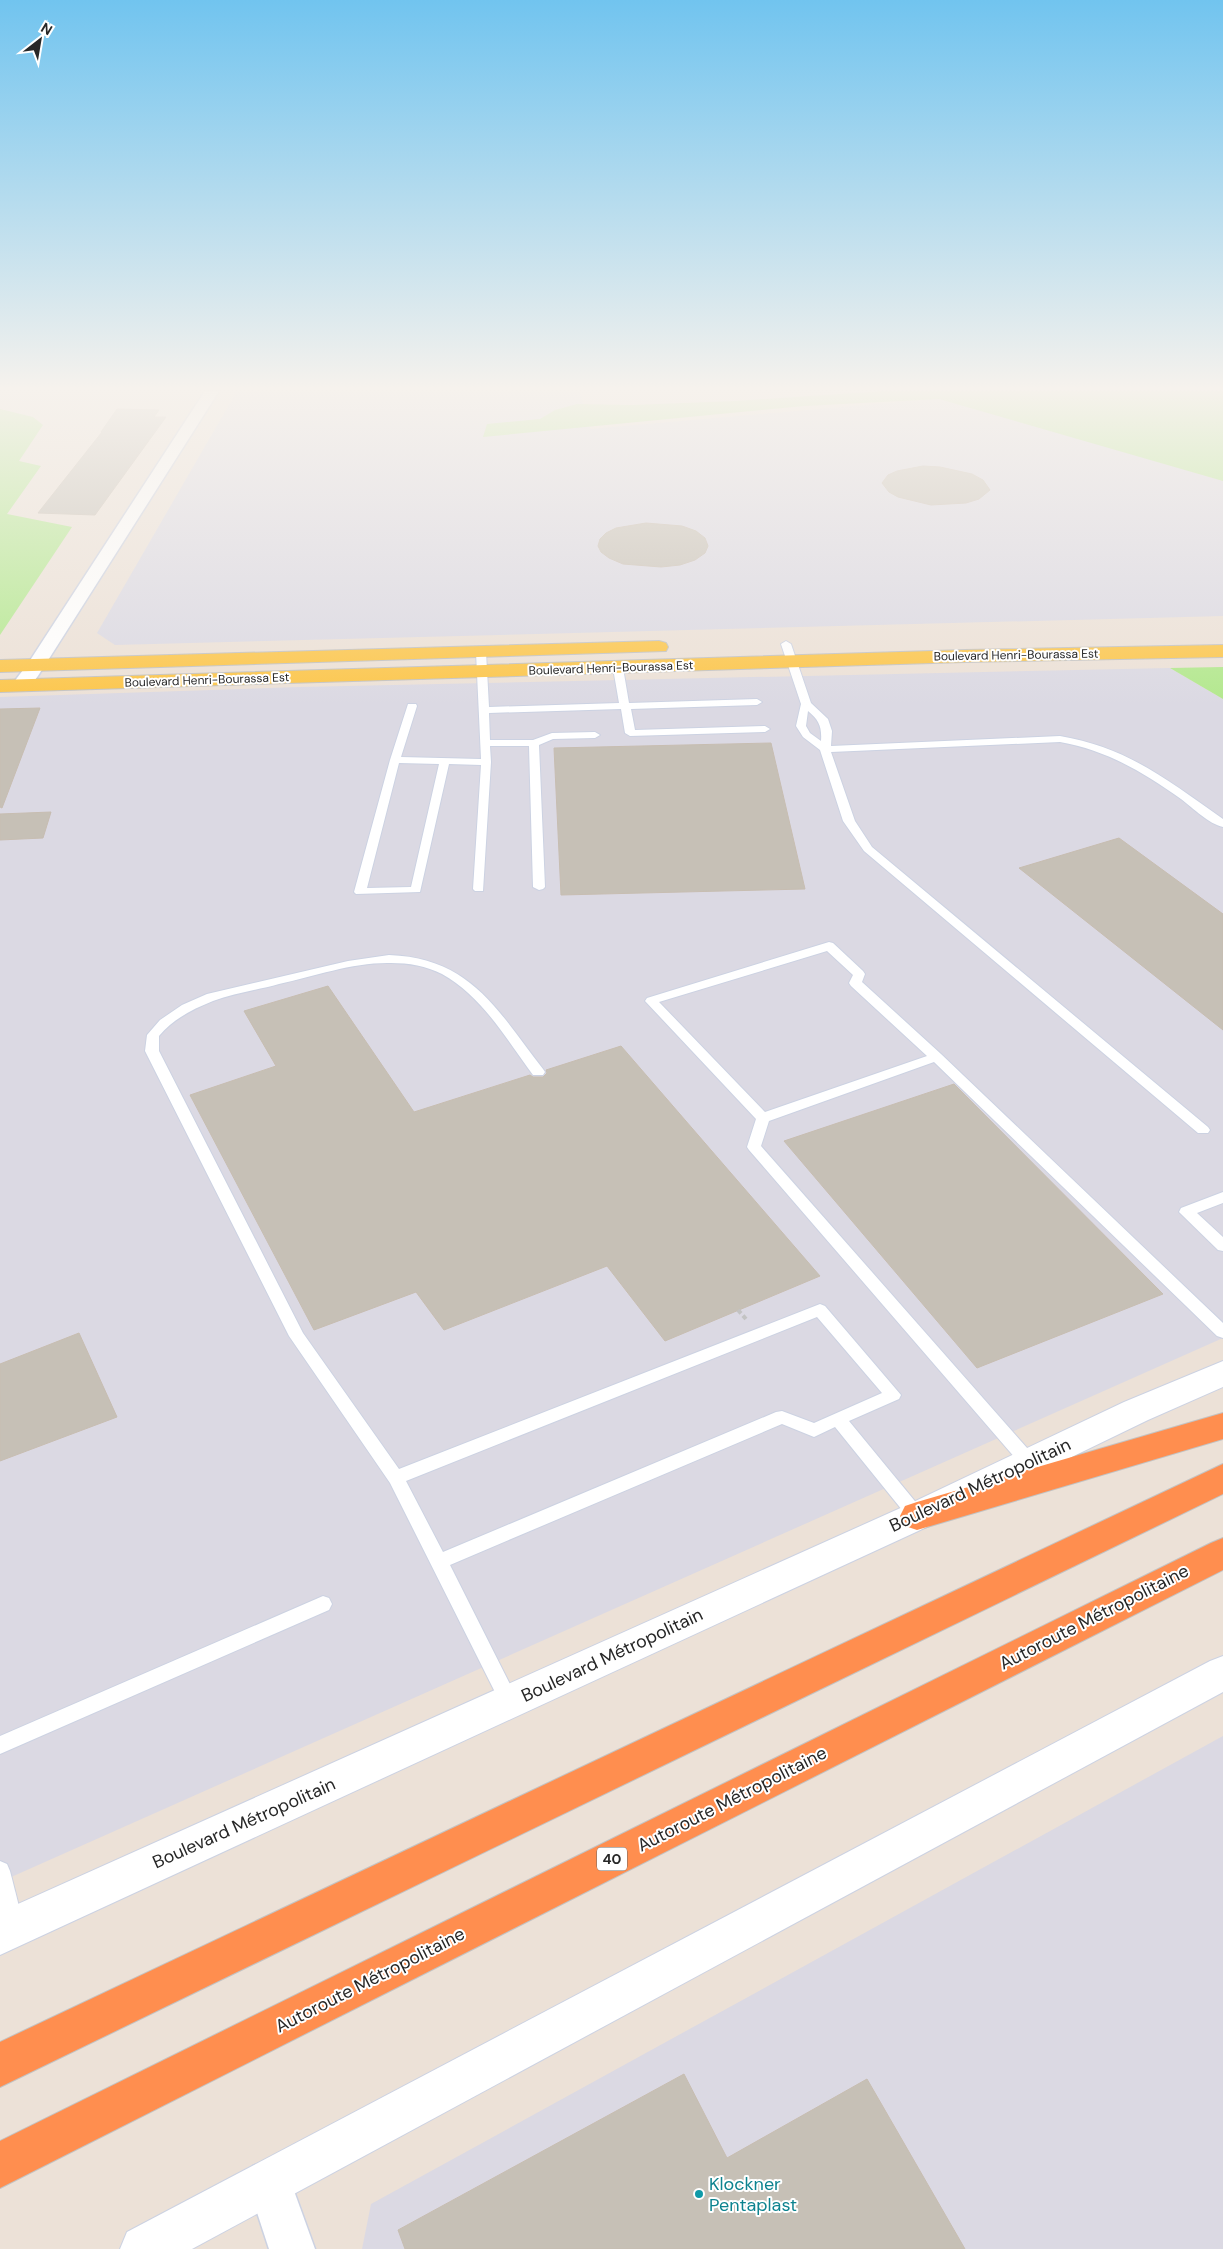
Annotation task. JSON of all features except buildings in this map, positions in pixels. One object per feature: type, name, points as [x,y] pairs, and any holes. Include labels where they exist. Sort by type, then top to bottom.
[{"type":"highway","points":[[917,1516],[1223,1426]]},
{"type":"highway","points":[[0,2065],[1223,1478]]},
{"type":"highway","name":"Autoroute Métropolitaine","points":[[0,2165],[1223,1553]]},
{"type":"main road","name":"Boulevard Henri-Bourassa Est","points":[[0,686],[618,668],[789,653],[1223,634]]},
{"type":"main road","name":"Boulevard Henri-Bourassa Est","points":[[707,646],[789,653],[1223,652]]},
{"type":"main road","name":"Boulevard Henri-Bourassa Est","points":[[0,666],[678,647]]},
{"type":"main road","name":"Boulevard Métropolitain","points":[[7,1931],[917,1516],[1029,1462],[1223,1373]]},
{"type":"main road","points":[[144,2249],[1223,1673]]},
{"type":"street","points":[[20,686],[36,665],[145,496]]},
{"type":"street","points":[[269,2182],[292,2249]]},
{"type":"lane","points":[[479,889],[486,762],[484,743],[484,672],[481,652]]},
{"type":"lane","points":[[789,653],[806,704],[823,719],[827,731],[825,748],[849,821],[868,849],[1203,1130]]},
{"type":"lane","points":[[618,668],[630,732],[765,729]]},
{"type":"lane","points":[[484,710],[757,702]]},
{"type":"lane","points":[[806,704],[799,719],[802,731],[825,748],[1060,739],[1086,742],[1124,757],[1223,824]]},
{"type":"lane","points":[[412,706],[395,760],[360,892],[416,890],[445,761]]},
{"type":"lane","points":[[484,743],[534,743],[552,736],[595,735]]},
{"type":"lane","points":[[534,743],[539,887]]},
{"type":"lane","points":[[395,760],[486,762]]},
{"type":"lane","points":[[763,1118],[651,1001],[829,946],[859,974],[854,982],[936,1057],[1223,1332]]},
{"type":"lane","points":[[510,1702],[396,1478],[297,1336],[152,1051],[153,1035],[170,1018],[211,997],[359,962],[390,958],[404,959],[436,967],[464,984],[489,1008],[538,1072]]},
{"type":"lane","points":[[763,1118],[936,1057]]},
{"type":"lane","points":[[763,1118],[754,1147],[1029,1462]]},
{"type":"lane","points":[[1223,1197],[1186,1212],[1223,1246]]},
{"type":"lane","points":[[396,1478],[820,1310],[893,1395],[814,1430],[782,1416],[440,1562]]},
{"type":"lane","points":[[838,1419],[917,1516]]},
{"type":"lane","points":[[0,1745],[322,1604]]},
{"type":"lane","points":[[0,1871],[7,1931]]},
{"type":"shaded area","points":[[176,496],[1223,496],[1223,616],[115,645],[97,633]]},
{"type":"shaded area","points":[[1170,668],[1223,699],[1223,1338],[0,1882],[0,697],[300,687]]},
{"type":"shaded area","points":[[1223,1736],[1223,2249],[362,2249],[371,2204]]},
{"type":"green space","points":[[0,496],[20,496],[7,514],[72,527],[0,635]]},
{"type":"green space","points":[[1223,667],[1223,699],[1170,668]]},
{"type":"place","name":"Klockner Pentaplast","points":[[699,2194]]}]
